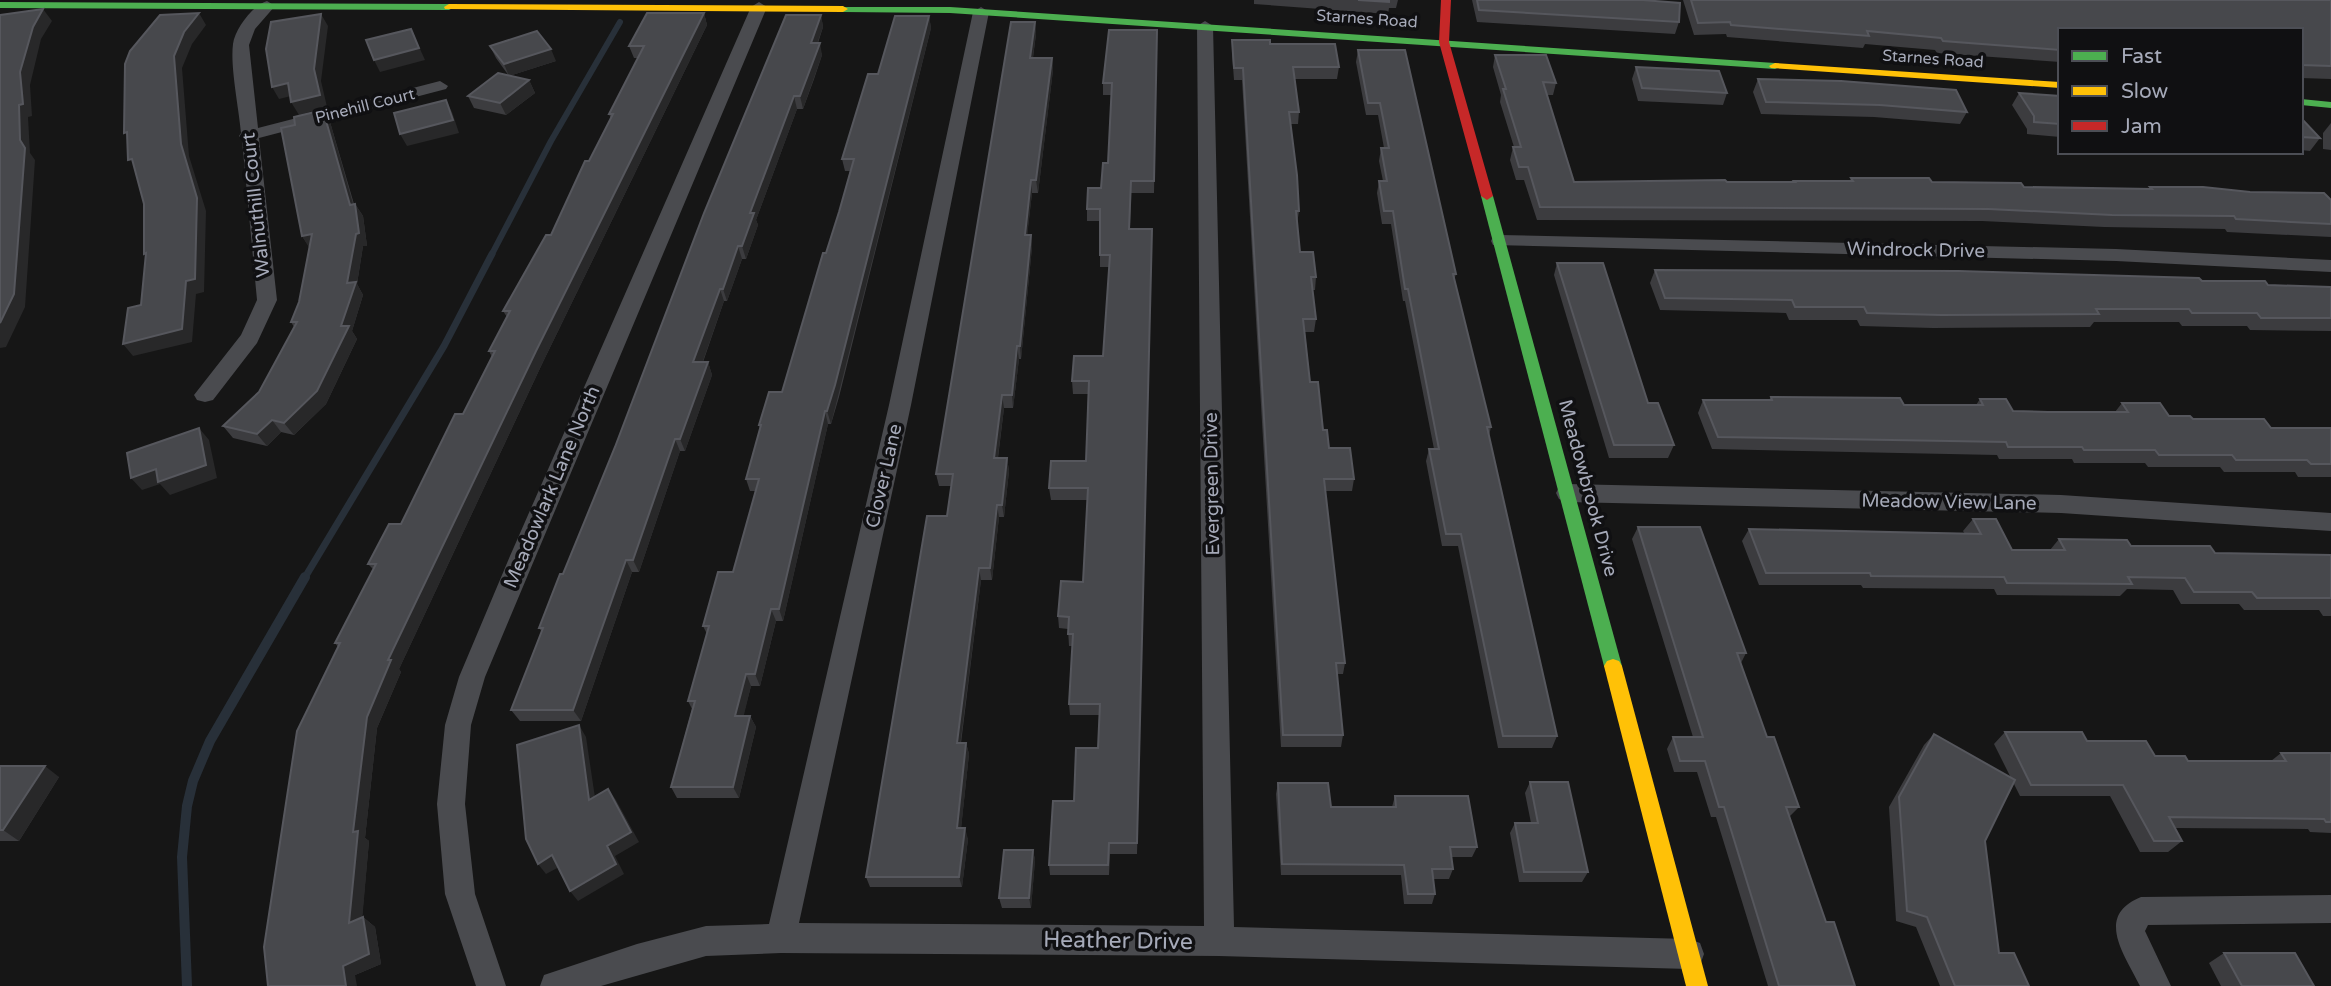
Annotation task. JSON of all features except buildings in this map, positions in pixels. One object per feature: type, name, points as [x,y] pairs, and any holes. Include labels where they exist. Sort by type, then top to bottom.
[{"type":"main road","name":"Meadowbrook Drive","points":[[1446,0],[1444,42],[1500,240],[1697,986]]},
{"type":"main road","name":"Starnes Road","points":[[0,5],[556,3],[981,12],[2058,85]]},
{"type":"main road","points":[[2303,102],[2331,105]]},
{"type":"street","name":"Walnuthill Court","points":[[205,395],[250,338],[267,300],[248,136],[241,45],[242,37],[251,23],[267,6]]},
{"type":"street","name":"Meadowlark Lane North","points":[[491,986],[460,894],[451,804],[458,726],[472,677],[522,556],[759,7]]},
{"type":"street","name":"Clover Lane","points":[[781,937],[900,405],[981,12]]},
{"type":"street","name":"Evergreen Drive","points":[[1205,26],[1219,942]]},
{"type":"street","name":"Pinehill Court","points":[[248,136],[440,86]]},
{"type":"street","name":"Windrock Drive","points":[[1500,240],[2116,255],[2331,267]]},
{"type":"street","name":"Meadow View Lane","points":[[1567,493],[2061,504],[2331,522]]},
{"type":"street","points":[[2156,986],[2130,933],[2130,923],[2141,911],[2331,909]]},
{"type":"street","name":"Heather Drive","points":[[555,986],[637,959],[706,942],[781,937],[1219,942],[1689,954]]},
{"type":"waterway","points":[[491,256],[551,141],[620,22]]},
{"type":"waterway","points":[[304,579],[444,346],[492,254]]},
{"type":"waterway","points":[[187,986],[182,857],[187,806],[193,781],[210,741],[305,577]]},
{"type":"traffic: fast","points":[[0,5],[449,7]]},
{"type":"traffic: fast","points":[[843,9],[950,10],[1775,66]]},
{"type":"traffic: fast","points":[[2303,102],[2331,105]]},
{"type":"traffic: fast","points":[[1487,196],[1613,666]]},
{"type":"traffic: slow","points":[[449,7],[843,9]]},
{"type":"traffic: slow","points":[[1775,66],[2058,85]]},
{"type":"traffic: slow","points":[[1613,666],[1697,986]]},
{"type":"traffic: jam","points":[[1446,0],[1444,42],[1487,196]]}]
